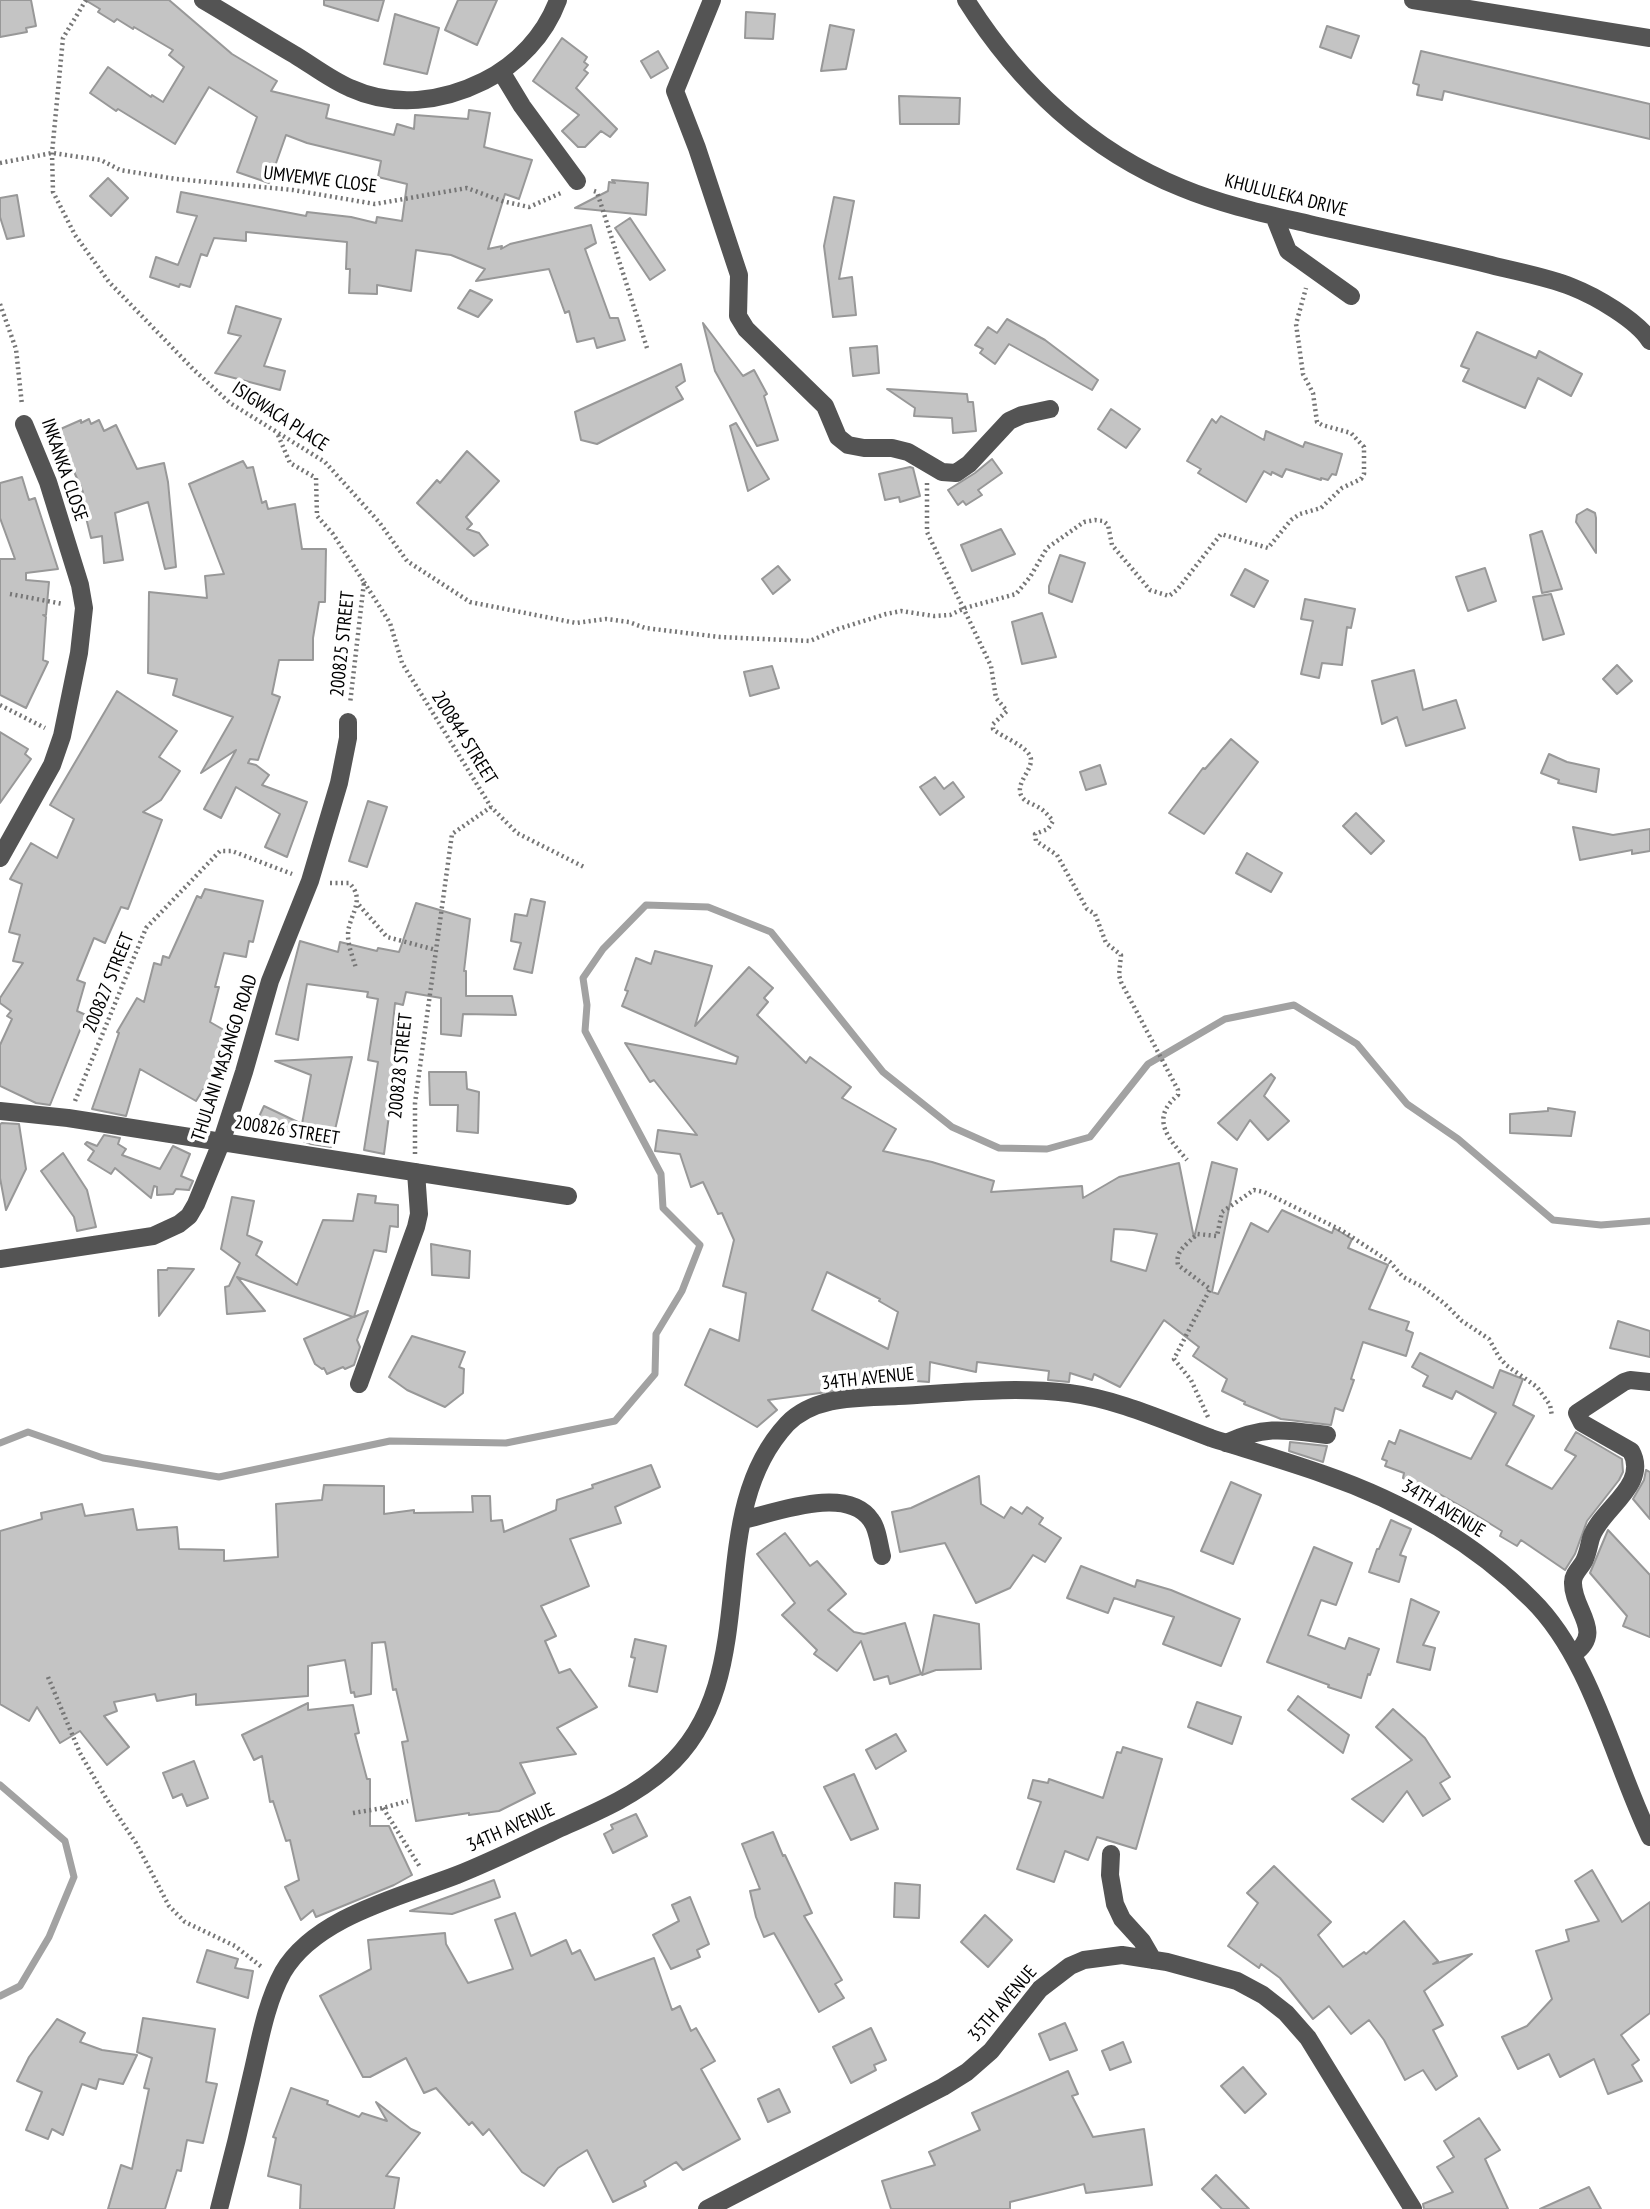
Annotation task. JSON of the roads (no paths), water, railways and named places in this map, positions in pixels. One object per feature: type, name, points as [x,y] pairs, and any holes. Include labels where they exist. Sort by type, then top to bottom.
[{"type":"street","points":[[203,0],[350,88],[381,99],[407,102],[466,90],[502,73],[539,36],[553,14],[558,0]]},
{"type":"street","points":[[712,0],[675,91],[739,275],[738,316],[746,329],[825,406],[838,437],[848,445],[900,450],[916,455],[942,472],[956,473],[969,464],[1009,421],[1022,415],[1050,409]]},
{"type":"street","name":"KHULULEKA DRIVE","points":[[966,0],[1011,65],[1042,97],[1110,153],[1183,189],[1228,204],[1476,261],[1572,287],[1611,306],[1649,338]]},
{"type":"street","points":[[1413,0],[1650,38]]},
{"type":"street","points":[[502,73],[577,181]]},
{"type":"street","points":[[1274,216],[1288,251],[1351,296]]},
{"type":"street","name":"INKANKA CLOSE","points":[[0,858],[52,765],[62,736],[79,653],[84,608],[80,585],[48,482],[24,424]]},
{"type":"street","name":"THULANI MASANGO ROAD","points":[[0,1259],[153,1236],[180,1224],[189,1216],[221,1143],[270,981],[310,881],[339,783],[348,738],[348,722]]},
{"type":"street","name":"200826 STREET","points":[[0,1111],[68,1118],[568,1196]]},
{"type":"street","points":[[359,1384],[416,1227],[419,1214],[416,1172]]},
{"type":"street","points":[[1573,1654],[1582,1648],[1587,1637],[1587,1628],[1573,1587],[1574,1576],[1584,1562],[1597,1524],[1637,1485],[1640,1474],[1637,1457],[1582,1423],[1577,1413],[1624,1382],[1650,1382]]},
{"type":"street","name":"34TH AVENUE","points":[[219,2209],[260,2038],[279,1982],[285,1970],[307,1943],[335,1923],[434,1884],[623,1800],[670,1765],[688,1744],[704,1719],[719,1682],[728,1638],[743,1520],[755,1476],[782,1431],[802,1412],[818,1404],[841,1400],[978,1391],[1071,1393],[1127,1408],[1349,1483],[1429,1521],[1500,1571],[1533,1600],[1556,1626],[1573,1654],[1650,1837]]},
{"type":"street","points":[[1226,1443],[1271,1429],[1327,1435]]},
{"type":"street","points":[[743,1520],[832,1501],[852,1506],[873,1521],[882,1556]]},
{"type":"street","points":[[1111,1854],[1110,1875],[1115,1904],[1122,1919],[1142,1941],[1153,1960]]},
{"type":"street","name":"35TH AVENUE","points":[[707,2209],[943,2087],[967,2072],[991,2051],[1040,1989],[1070,1966],[1084,1960],[1122,1955],[1237,1980],[1286,2013],[1308,2038],[1413,2209]]},
{"type":"waterway","points":[[0,1443],[28,1432],[103,1458],[219,1477],[390,1441],[506,1443],[615,1421],[655,1374],[656,1334],[682,1291],[700,1245],[663,1208],[661,1174],[585,1031],[587,1005],[583,978],[603,949],[646,905],[708,907],[771,932],[883,1072],[952,1127],[999,1148],[1047,1149],[1090,1137],[1148,1064],[1225,1019],[1294,1005],[1357,1044],[1407,1104],[1458,1139],[1553,1220],[1601,1225],[1650,1221]]},
{"type":"waterway","points":[[0,1785],[65,1841],[74,1877],[49,1937],[20,1986],[0,1996]]}]
